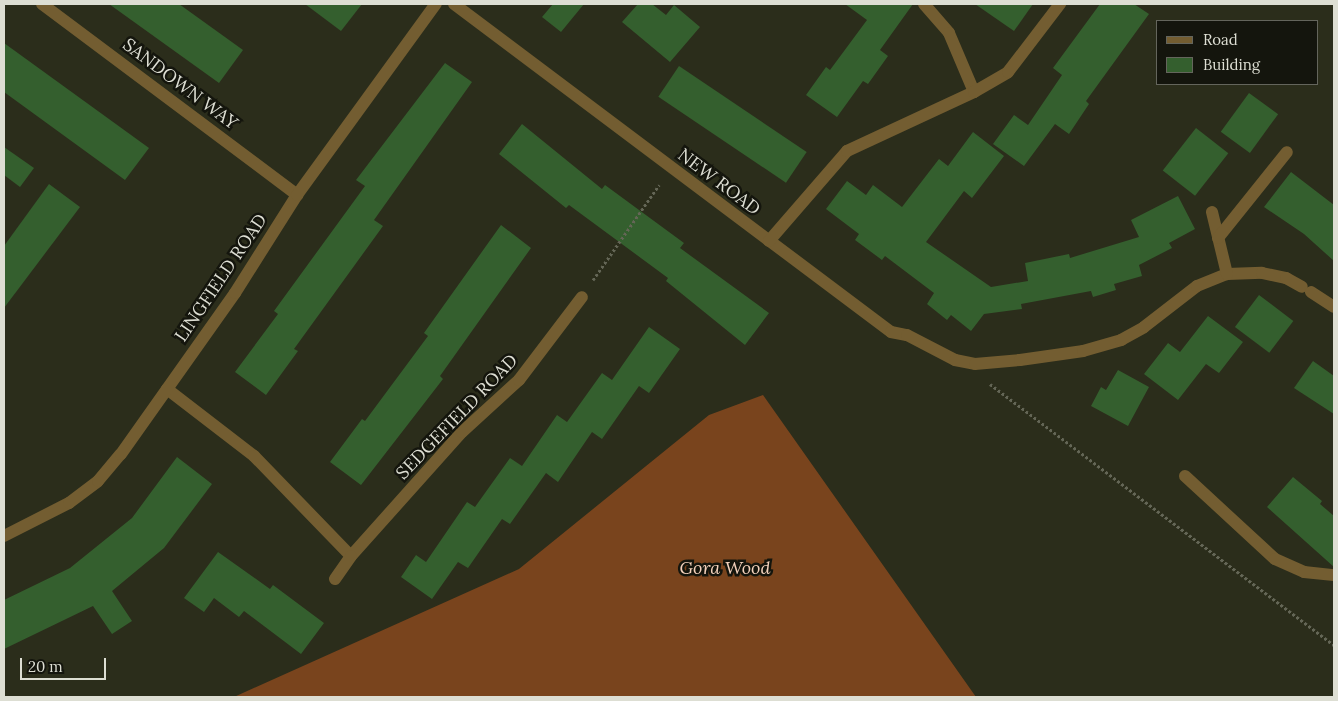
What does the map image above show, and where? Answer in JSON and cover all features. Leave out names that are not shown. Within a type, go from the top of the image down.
[{"type":"street","name":"SANDOWN WAY","points":[[42,4],[297,195]]},
{"type":"street","name":"LINGFIELD ROAD","points":[[4,536],[69,503],[98,480],[235,293],[297,195],[436,4]]},
{"type":"street","name":"NEW ROAD","points":[[454,4],[891,332],[907,335],[955,360],[975,364]]},
{"type":"street","points":[[924,4],[949,33],[974,92]]},
{"type":"street","points":[[769,241],[847,151],[974,92],[1008,72],[1060,4]]},
{"type":"street","points":[[1218,238],[1287,152]]},
{"type":"street","points":[[1212,212],[1226,274]]},
{"type":"street","points":[[975,364],[1083,351],[1121,340],[1144,327],[1197,286],[1226,274],[1262,273],[1286,278],[1334,307]]},
{"type":"street","name":"SEDGEFIELD ROAD","points":[[335,579],[351,556],[462,432],[519,380],[582,297]]},
{"type":"street","points":[[166,389],[254,456],[351,556]]},
{"type":"street","points":[[1185,476],[1275,559],[1304,572],[1334,575]]},
{"type":"path","points":[[582,297],[671,168]]},
{"type":"path","points":[[975,364],[994,390],[1334,645]]},
{"type":"green space","name":"Gora Wood","points":[[763,395],[976,697],[234,697],[519,569],[709,415]]},
{"type":"building","points":[[109,4],[179,4],[243,50],[219,83]]},
{"type":"building","points":[[305,4],[362,4],[341,31]]},
{"type":"building","points":[[553,4],[584,4],[561,32],[542,17]]},
{"type":"building","points":[[638,4],[652,4],[666,15],[674,5],[700,27],[670,62],[622,22]]},
{"type":"building","points":[[845,4],[913,4],[880,50],[888,56],[868,84],[863,81],[837,117],[806,95],[826,67],[830,70],[867,20]]},
{"type":"building","points":[[975,4],[1033,4],[1014,31]]},
{"type":"building","points":[[1100,4],[1134,4],[1149,14],[1086,101],[1089,104],[1069,134],[1055,124],[1024,166],[993,144],[1014,115],[1028,125],[1062,75],[1053,68]]},
{"type":"building","points":[[4,43],[149,148],[125,180],[4,92]]},
{"type":"building","points":[[445,63],[472,82],[374,220],[383,226],[294,349],[298,351],[266,395],[235,372],[278,314],[274,311],[365,186],[356,180]]},
{"type":"building","points":[[679,66],[807,152],[786,183],[658,97]]},
{"type":"building","points":[[1249,93],[1278,114],[1250,153],[1221,132]]},
{"type":"building","points":[[522,124],[602,189],[605,185],[684,243],[680,248],[769,313],[745,345],[666,281],[668,278],[569,205],[566,208],[499,154]]},
{"type":"building","points":[[1196,128],[1228,153],[1195,196],[1163,171]]},
{"type":"building","points":[[973,132],[1004,156],[972,198],[964,191],[926,242],[991,287],[1028,281],[1025,263],[1069,254],[1070,258],[1139,237],[1131,220],[1178,196],[1195,229],[1169,243],[1172,248],[1139,265],[1142,276],[1114,284],[1116,290],[1093,297],[1091,291],[1021,304],[1022,309],[984,314],[971,331],[951,315],[947,320],[927,304],[934,293],[885,256],[882,260],[855,240],[859,234],[826,209],[847,181],[866,195],[873,185],[902,207],[939,159],[948,166]]},
{"type":"building","points":[[4,147],[34,168],[20,187],[4,175]]},
{"type":"building","points":[[1291,172],[1334,205],[1334,261],[1304,234],[1264,207]]},
{"type":"building","points":[[49,184],[80,207],[4,308],[4,246]]},
{"type":"building","points":[[501,225],[531,248],[440,376],[443,379],[361,485],[330,462],[362,419],[365,421],[428,336],[424,333]]},
{"type":"building","points":[[1259,295],[1293,321],[1269,353],[1235,327]]},
{"type":"building","points":[[1208,316],[1243,342],[1219,373],[1206,364],[1178,400],[1144,374],[1168,343],[1180,352]]},
{"type":"building","points":[[649,327],[680,349],[649,393],[639,386],[602,439],[592,432],[558,482],[546,473],[510,524],[502,519],[468,568],[458,562],[432,599],[401,577],[416,555],[426,562],[467,502],[475,507],[510,458],[522,466],[557,415],[567,422],[602,373],[612,380]]},
{"type":"building","points":[[1313,361],[1334,376],[1334,414],[1294,388]]},
{"type":"building","points":[[1118,370],[1149,387],[1128,426],[1091,406],[1101,387],[1106,390]]},
{"type":"building","points":[[177,457],[212,484],[164,548],[112,591],[132,621],[112,634],[93,606],[4,649],[4,600],[70,568],[132,518]]},
{"type":"building","points":[[1293,477],[1322,501],[1320,504],[1334,516],[1334,567],[1267,507]]},
{"type":"building","points":[[218,552],[270,589],[273,585],[324,623],[301,654],[244,611],[239,617],[214,598],[204,612],[184,598]]}]
